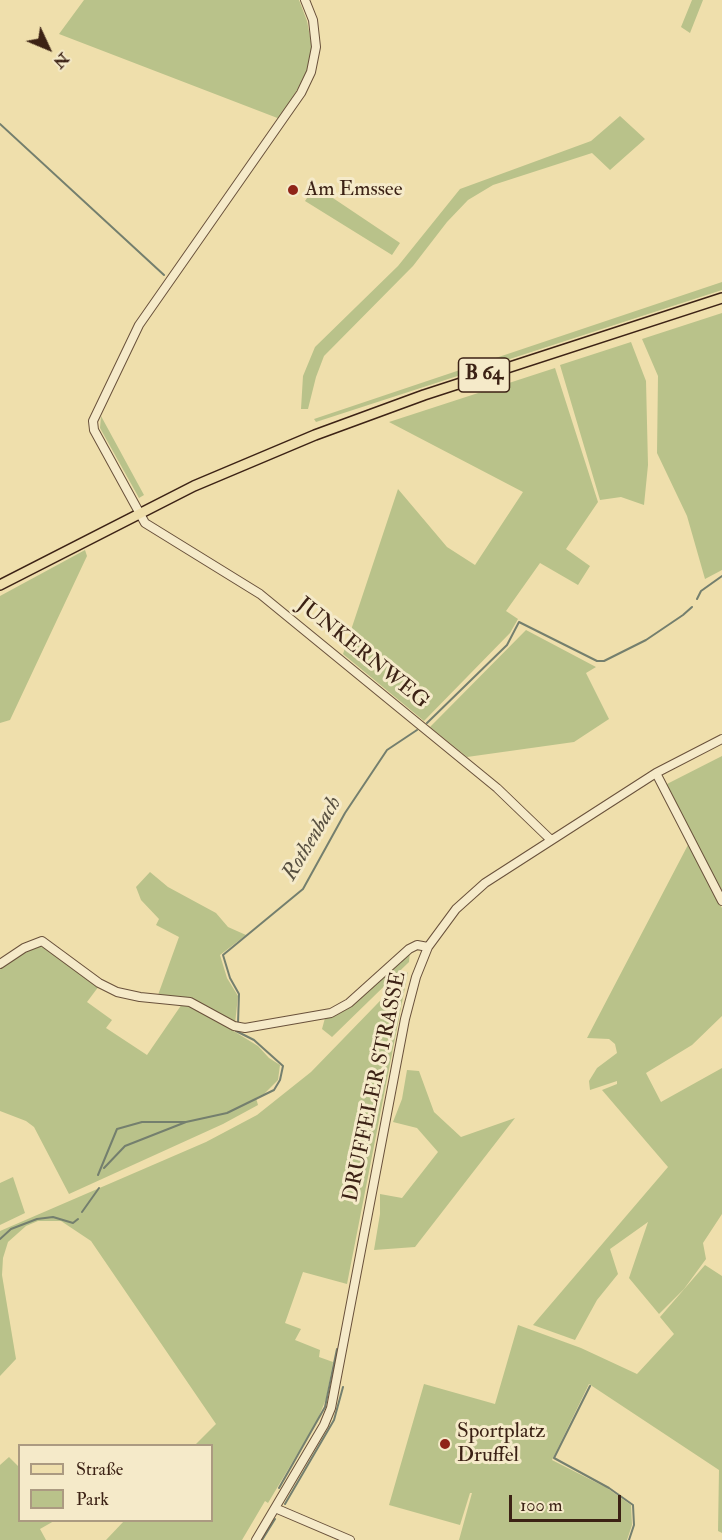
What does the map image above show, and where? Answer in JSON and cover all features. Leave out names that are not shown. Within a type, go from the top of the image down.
[{"type":"main road","name":"B 64","points":[[0,585],[140,513],[248,462],[351,421],[722,298]]},
{"type":"street","points":[[140,513],[94,430],[93,421],[139,325],[301,93],[312,72],[316,47],[313,20],[305,0]]},
{"type":"street","name":"JUNKERNWEG","points":[[140,513],[145,523],[159,534],[260,594],[497,788],[550,839]]},
{"type":"street","name":"DRUFFELER STRASSE","points":[[256,1540],[324,1425],[331,1408],[405,1019],[416,976],[428,947],[444,922],[468,897],[550,839],[656,773],[722,739]]},
{"type":"street","points":[[656,773],[722,902]]},
{"type":"street","points":[[0,964],[24,948],[42,942],[99,983],[117,992],[140,997],[190,1002],[234,1026],[245,1028],[331,1013],[349,1003],[410,948],[417,945],[428,947]]},
{"type":"street","points":[[275,1508],[350,1540]]},
{"type":"green space","points":[[84,0],[299,0],[307,21],[312,47],[308,71],[280,119],[59,34]]},
{"type":"green space","points":[[692,0],[703,0],[690,33],[681,27]]},
{"type":"green space","points":[[620,116],[645,139],[610,170],[592,153],[493,185],[468,200],[447,222],[413,266],[324,356],[308,409],[301,409],[303,376],[315,347],[398,266],[460,189],[591,141]]},
{"type":"green space","points":[[315,186],[400,243],[392,255],[305,201]]},
{"type":"green space","points":[[722,282],[722,290],[316,422],[314,419]]},
{"type":"green space","points":[[722,313],[722,570],[705,579],[687,516],[657,453],[658,376],[642,339]]},
{"type":"green space","points":[[631,342],[646,381],[648,465],[644,505],[621,497],[600,500],[560,365]]},
{"type":"green space","points":[[555,368],[598,502],[566,549],[590,566],[578,585],[540,563],[506,611],[518,619],[510,633],[424,721],[343,654],[398,489],[447,547],[475,565],[523,492],[389,422]]},
{"type":"green space","points":[[101,416],[144,495],[139,498],[100,428]]},
{"type":"green space","points":[[85,550],[87,556],[10,720],[0,723],[0,596]]},
{"type":"green space","points":[[526,630],[596,667],[586,673],[609,719],[574,742],[467,757],[430,727]]},
{"type":"green space","points":[[722,756],[722,896],[665,785]]},
{"type":"green space","points":[[689,843],[722,908],[722,1016],[692,1045],[646,1073],[661,1102],[722,1068],[722,1214],[703,1243],[706,1259],[684,1289],[659,1314],[629,1278],[648,1222],[610,1249],[618,1274],[597,1300],[575,1340],[533,1325],[668,1167],[602,1090],[617,1084],[617,1081],[590,1090],[589,1081],[597,1068],[617,1053],[615,1044],[609,1039],[587,1038]]},
{"type":"green space","points":[[150,872],[168,887],[216,913],[228,927],[246,935],[220,955],[227,978],[238,996],[235,1024],[205,1006],[158,995],[179,937],[156,925],[159,919],[141,900],[136,887]]},
{"type":"green space","points":[[41,946],[99,986],[87,1002],[112,1020],[106,1028],[147,1055],[182,1004],[191,1005],[258,1046],[269,1058],[280,1065],[278,1080],[264,1094],[256,1098],[258,1105],[223,1124],[69,1194],[34,1127],[26,1121],[0,1111],[0,968],[25,951]]},
{"type":"green space","points":[[410,951],[409,962],[332,1037],[322,1029],[325,1018]]},
{"type":"green space","points":[[408,972],[347,1284],[303,1272],[285,1323],[301,1329],[295,1340],[320,1350],[319,1357],[333,1362],[326,1399],[317,1421],[268,1503],[265,1501],[242,1540],[106,1540],[123,1522],[213,1522],[213,1444],[196,1444],[216,1424],[91,1241],[61,1221],[38,1221],[26,1226],[8,1242],[3,1258],[2,1275],[16,1359],[0,1376],[0,1231],[206,1142],[257,1115],[311,1072]]},
{"type":"green space","points":[[407,1070],[419,1071],[434,1112],[461,1137],[515,1118],[415,1247],[374,1250],[380,1214],[380,1194],[402,1198],[438,1152],[417,1128],[393,1122],[402,1099]]},
{"type":"green space","points":[[13,1177],[25,1213],[0,1225],[0,1183]]},
{"type":"green space","points":[[705,1265],[722,1276],[722,1533],[718,1531],[719,1470],[589,1384],[552,1460],[607,1488],[631,1505],[632,1525],[627,1540],[459,1540],[472,1493],[470,1493],[460,1525],[389,1505],[424,1384],[495,1404],[518,1325],[581,1348],[637,1374],[674,1334],[660,1317]]},
{"type":"green space","points":[[9,1457],[18,1466],[18,1522],[52,1522],[40,1529],[46,1540],[0,1540],[0,1465]]},
{"type":"waterway","points":[[0,124],[164,275]]},
{"type":"waterway","name":"Rothenbach","points":[[697,599],[701,591],[722,576]]},
{"type":"waterway","name":"Rothenbach","points":[[427,723],[507,645],[519,622],[597,661],[604,661],[646,640],[692,607]]},
{"type":"waterway","name":"Rothenbach","points":[[238,1023],[239,994],[230,978],[223,955],[303,889],[345,813],[387,750],[417,730]]},
{"type":"waterway","name":"Rothenbach","points":[[98,1175],[117,1129],[142,1122],[186,1122],[227,1113],[274,1090],[280,1080],[283,1066],[254,1040],[236,1031]]},
{"type":"waterway","name":"Rothenbach","points":[[104,1168],[125,1146],[186,1122]]},
{"type":"waterway","name":"Rothenbach","points":[[82,1212],[99,1188]]},
{"type":"waterway","name":"Rothenbach","points":[[0,1239],[11,1229],[37,1219],[53,1217],[73,1223],[78,1219]]},
{"type":"waterway","points":[[279,1488],[325,1407],[337,1349]]},
{"type":"waterway","points":[[590,1386],[554,1458],[609,1488],[633,1505],[634,1525],[629,1540]]},
{"type":"waterway","points":[[285,1504],[334,1420],[343,1387]]},
{"type":"waterway","points":[[262,1540],[275,1519]]},
{"type":"place","name":"Am Emssee","points":[[293,190]]},
{"type":"place","name":"Sportplatz Druffel","points":[[445,1444]]}]
